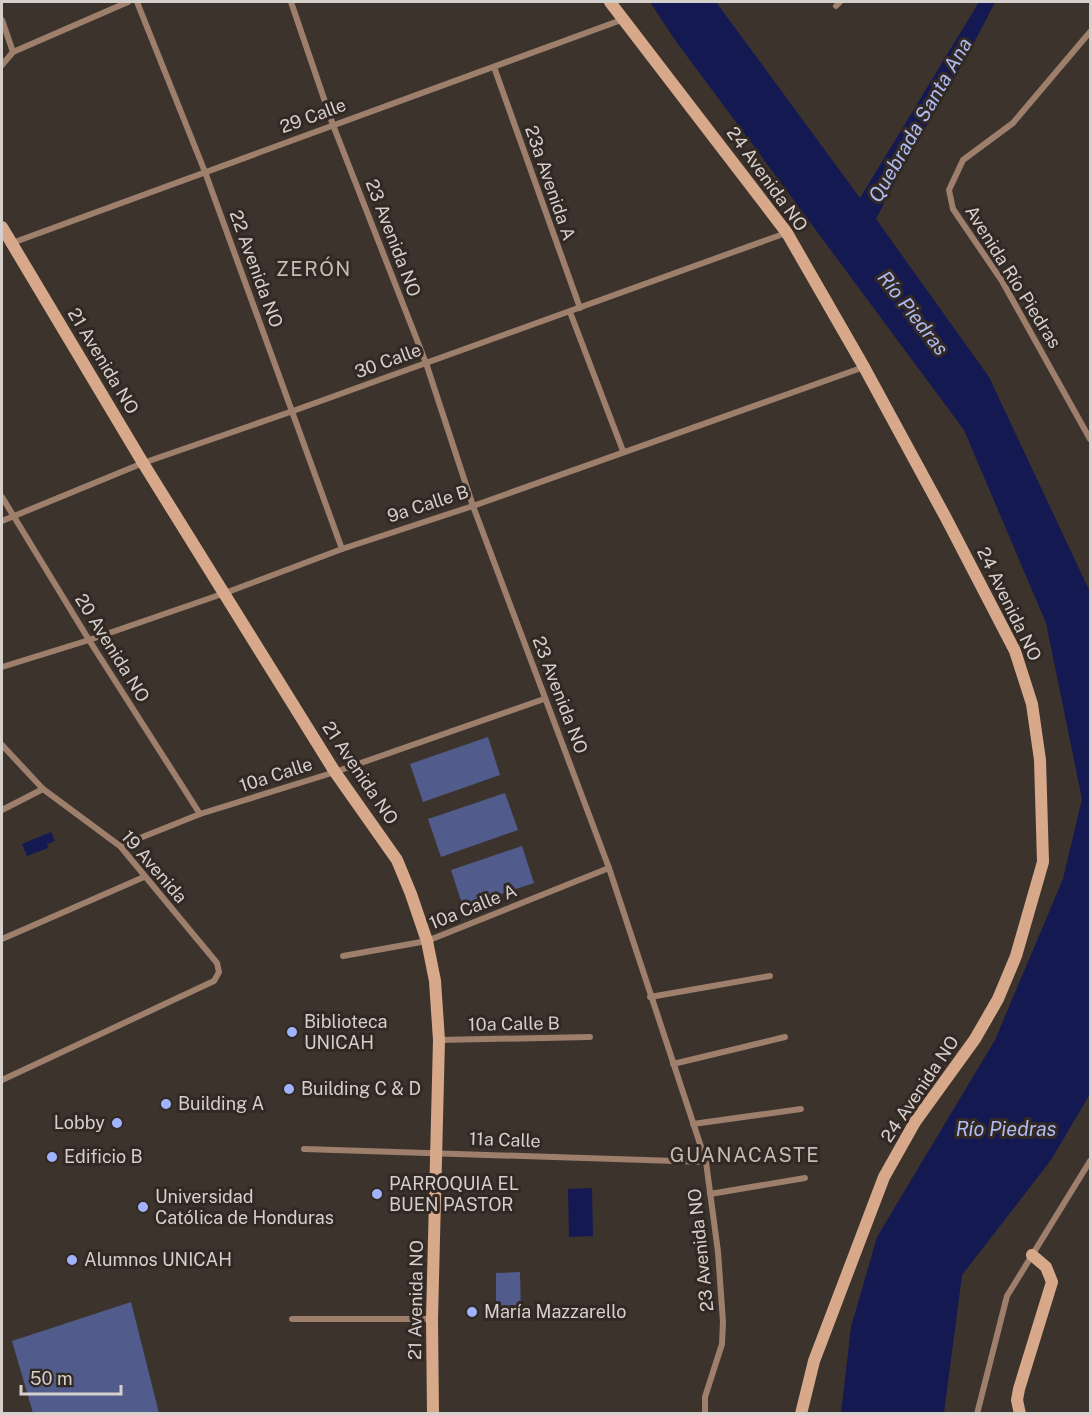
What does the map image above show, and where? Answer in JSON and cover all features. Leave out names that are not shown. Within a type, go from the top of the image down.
[{"type":"street","points":[[2,65],[13,52],[128,2]]},
{"type":"street","name":"22 Avenida NO","points":[[136,2],[205,172],[342,549]]},
{"type":"street","name":"23 Avenida NO","points":[[291,2],[333,124],[426,363],[473,506],[609,868],[705,1162],[718,1252],[723,1322],[719,1354],[705,1397],[705,1413]]},
{"type":"street","name":"24 Avenida NO","points":[[610,2],[787,233],[864,367],[1015,651],[1032,704],[1040,760],[1043,862],[1021,939],[998,999],[975,1039],[915,1122],[885,1177],[813,1361],[801,1413]]},
{"type":"street","name":"29 Calle","points":[[12,243],[625,19]]},
{"type":"street","points":[[2,20],[13,52]]},
{"type":"street","name":"Avenida Río Piedras","points":[[1090,32],[1012,123],[963,160],[949,190],[953,209],[1002,281],[1090,439]]},
{"type":"street","name":"23a Avenida A","points":[[494,67],[580,308]]},
{"type":"street","name":"21 Avenida NO","points":[[2,227],[143,463],[335,772],[397,860],[427,941],[435,981],[439,1040],[438,1153],[432,1319],[434,1413]]},
{"type":"street","name":"30 Calle","points":[[2,520],[143,463],[787,233]]},
{"type":"street","points":[[570,312],[623,451]]},
{"type":"street","name":"9a Calle B","points":[[2,667],[225,593],[342,549],[473,506],[864,367]]},
{"type":"street","name":"20 Avenida NO","points":[[2,498],[88,640],[200,814]]},
{"type":"street","name":"10a Calle","points":[[120,846],[200,814],[335,772],[544,699]]},
{"type":"street","name":"19 Avenida","points":[[2,744],[43,789],[120,846],[217,963],[219,972],[214,981],[2,1080]]},
{"type":"street","points":[[2,810],[43,789]]},
{"type":"street","name":"10a Calle A","points":[[343,956],[427,941],[609,868]]},
{"type":"street","points":[[2,939],[144,877]]},
{"type":"street","points":[[650,997],[770,976]]},
{"type":"street","name":"10a Calle B","points":[[439,1040],[590,1037]]},
{"type":"street","points":[[673,1064],[785,1037]]},
{"type":"street","points":[[693,1124],[801,1109]]},
{"type":"street","name":"11a Calle","points":[[304,1149],[705,1162]]},
{"type":"street","points":[[977,1413],[1007,1296],[1090,1161]]},
{"type":"street","points":[[710,1194],[805,1178]]},
{"type":"street","points":[[1020,1413],[1017,1400],[1019,1389],[1052,1282],[1046,1267],[1032,1255]]},
{"type":"street","points":[[292,1319],[432,1319]]},
{"type":"shaded area","points":[[488,737],[500,775],[423,802],[410,764]]},
{"type":"shaded area","points":[[505,793],[518,830],[441,857],[428,819]]},
{"type":"shaded area","points":[[522,846],[534,883],[463,907],[451,870]]},
{"type":"shaded area","points":[[520,1272],[521,1317],[496,1317],[496,1273]]},
{"type":"shaded area","points":[[131,1302],[159,1413],[33,1413],[12,1341]]},
{"type":"water","name":"Río Piedras","points":[[650,2],[716,2],[860,198],[979,2],[995,2],[876,219],[989,377],[1090,592],[1090,1094],[1051,1160],[962,1275],[944,1413],[841,1413],[851,1327],[877,1237],[995,1040],[1063,879],[1082,799],[1046,623],[964,430],[675,40]]},
{"type":"water","points":[[51,832],[55,841],[47,844],[48,848],[27,856],[22,844]]},
{"type":"water","points":[[592,1188],[593,1236],[569,1237],[568,1189]]},
{"type":"place","name":"Biblioteca UNICAH","points":[[292,1032]]},
{"type":"place","name":"Building C & D","points":[[289,1089]]},
{"type":"place","name":"Building A","points":[[166,1104]]},
{"type":"place","name":"Lobby","points":[[117,1123]]},
{"type":"place","name":"Edificio B","points":[[52,1157]]},
{"type":"place","name":"PARROQUIA EL BUEN PASTOR","points":[[377,1194]]},
{"type":"place","name":"Universidad Católica de Honduras","points":[[143,1207]]},
{"type":"place","name":"Alumnos UNICAH","points":[[72,1260]]},
{"type":"place","name":"María Mazzarello","points":[[472,1312]]},
{"type":"district","name":"ZERÓN","points":[[314,269]]},
{"type":"district","name":"GUANACASTE","points":[[745,1155]]},
{"type":"water label","name":"Quebrada Santa Ana","points":[[920,120]]}]
